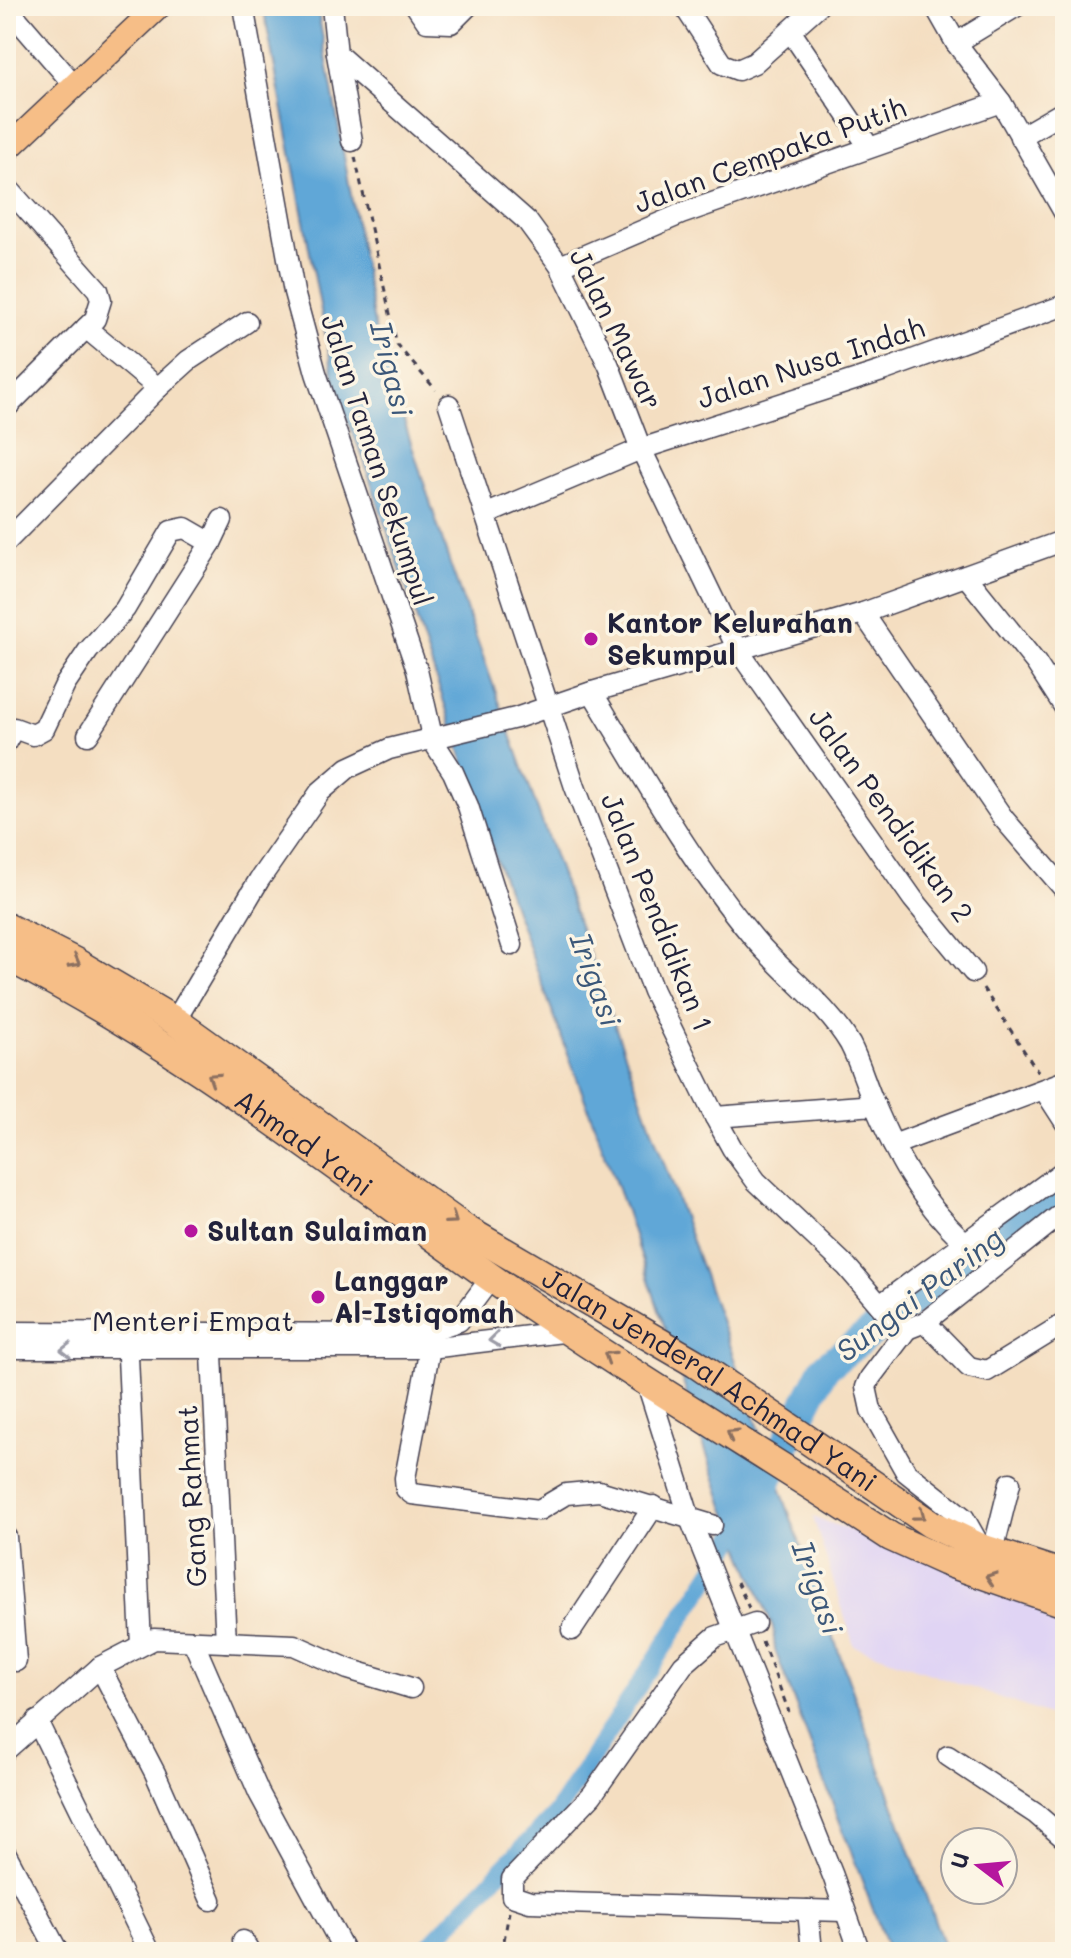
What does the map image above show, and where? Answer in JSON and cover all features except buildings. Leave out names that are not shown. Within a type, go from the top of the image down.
[{"type":"highway","points":[[6,927],[75,962],[175,1021],[315,1136]]},
{"type":"highway","name":"Ahmad Yani","points":[[6,956],[91,1000],[315,1136],[354,1164],[491,1278],[674,1398]]},
{"type":"highway","name":"Jalan Jenderal Achmad Yani","points":[[354,1164],[695,1363],[931,1524],[987,1550],[1065,1575]]},
{"type":"highway","name":"Jalan Jenderal Achmad Yani","points":[[674,1398],[914,1549],[1065,1603]]},
{"type":"main road","points":[[6,150],[159,6]]},
{"type":"street","points":[[6,6],[75,86]]},
{"type":"street","name":"Jalan Taman Sekumpul","points":[[243,6],[294,292],[316,373],[440,739],[468,806],[512,945]]},
{"type":"street","points":[[332,6],[352,141]]},
{"type":"street","points":[[416,6],[427,22],[451,23],[468,6]]},
{"type":"street","points":[[684,6],[722,64],[738,70],[754,63],[818,6]]},
{"type":"street","points":[[935,6],[956,43],[1001,102],[1065,214]]},
{"type":"street","points":[[956,43],[1017,6]]},
{"type":"street","points":[[791,32],[869,147]]},
{"type":"street","name":"Jalan Mawar","points":[[337,54],[527,221],[560,266],[609,366],[641,449],[738,650]]},
{"type":"street","name":"Jalan Cempaka Putih","points":[[560,266],[681,214],[1001,102]]},
{"type":"street","points":[[1020,137],[1065,111]]},
{"type":"street","points":[[6,186],[98,290],[100,311],[6,408]]},
{"type":"street","name":"Jalan Nusa Indah","points":[[487,514],[641,449],[885,370],[1065,305]]},
{"type":"street","points":[[6,542],[158,388],[189,360],[247,322]]},
{"type":"street","points":[[86,328],[158,388]]},
{"type":"street","name":"Jalan Pendidikan 1","points":[[449,405],[547,705],[653,991],[732,1148],[756,1181],[899,1318],[969,1367],[987,1371],[1065,1323]]},
{"type":"street","points":[[88,735],[211,543],[222,520]]},
{"type":"street","points":[[6,742],[14,728],[19,727],[33,735],[44,729],[65,685],[88,651],[125,609],[171,531],[185,528],[211,543]]},
{"type":"street","points":[[175,1021],[259,880],[320,792],[348,768],[389,749],[516,718],[547,705],[863,613],[1065,540]]},
{"type":"street","points":[[966,576],[1036,663],[1065,708]]},
{"type":"street","points":[[863,613],[1003,818],[1065,890]]},
{"type":"street","name":"Jalan Pendidikan 2","points":[[738,650],[913,899],[973,972]]},
{"type":"street","points":[[592,692],[659,804],[716,889],[754,939],[794,978],[849,1044],[909,1179],[933,1213],[964,1242]]},
{"type":"street","points":[[893,1145],[1053,1087],[1065,1122]]},
{"type":"street","points":[[715,1117],[875,1105]]},
{"type":"street","points":[[987,1550],[964,1518],[906,1472],[871,1410],[866,1387],[899,1318],[964,1242],[1065,1170]]},
{"type":"street","points":[[899,1318],[1065,1211]]},
{"type":"street","name":"Menteri Empat","points":[[6,1348],[127,1340],[352,1340],[419,1334],[444,1329],[467,1313],[491,1278]]},
{"type":"street","name":"Menteri Empat","points":[[352,1340],[430,1348],[571,1331]]},
{"type":"street","name":"Menteri Empat","points":[[6,1332],[102,1342]]},
{"type":"street","points":[[127,1340],[141,1645]]},
{"type":"street","name":"Gang Rahmat","points":[[211,1340],[226,1642]]},
{"type":"street","points":[[430,1348],[405,1478],[406,1489],[412,1494],[539,1510],[566,1494],[599,1491],[712,1525]]},
{"type":"street","points":[[646,1380],[689,1516],[860,1952]]},
{"type":"street","points":[[987,1550],[1010,1483]]},
{"type":"street","points":[[572,1630],[654,1506]]},
{"type":"street","points":[[6,1537],[16,1661]]},
{"type":"street","points":[[755,1623],[715,1637],[683,1665],[592,1795],[512,1879],[512,1896],[530,1902],[844,1911]]},
{"type":"street","points":[[6,1750],[100,1667],[154,1639],[294,1645],[348,1669],[411,1688]]},
{"type":"street","points":[[193,1641],[259,1793],[345,1952]]},
{"type":"street","points":[[100,1667],[155,1773],[211,1900]]},
{"type":"street","points":[[37,1721],[150,1952]]},
{"type":"street","points":[[948,1756],[1036,1814],[1065,1839]]},
{"type":"street","points":[[6,1854],[58,1952]]},
{"type":"street","points":[[808,1910],[812,1952]]},
{"type":"path","points":[[352,141],[397,345],[449,405]]},
{"type":"path","points":[[973,972],[1053,1087]]},
{"type":"path","points":[[502,1952],[512,1896]]},
{"type":"shaded area","points":[[813,1517],[1065,1607],[1065,1721],[854,1646]]},
{"type":"water","name":"Irigasi","points":[[263,6],[317,6],[376,334],[451,567],[946,1952],[889,1952],[775,1650],[773,1628],[724,1506],[626,1211],[496,859],[363,458],[337,395]]},
{"type":"waterway","name":"Sungai Paring","points":[[765,1485],[824,1368],[1065,1185]]},
{"type":"waterway","points":[[423,1952],[556,1813],[748,1517]]},
{"type":"place","name":"Kantor Kelurahan Sekumpul","points":[[591,639]]},
{"type":"place","name":"Sultan Sulaiman","points":[[191,1231]]},
{"type":"place","name":"Langgar Al-Istiqomah","points":[[318,1297]]}]
